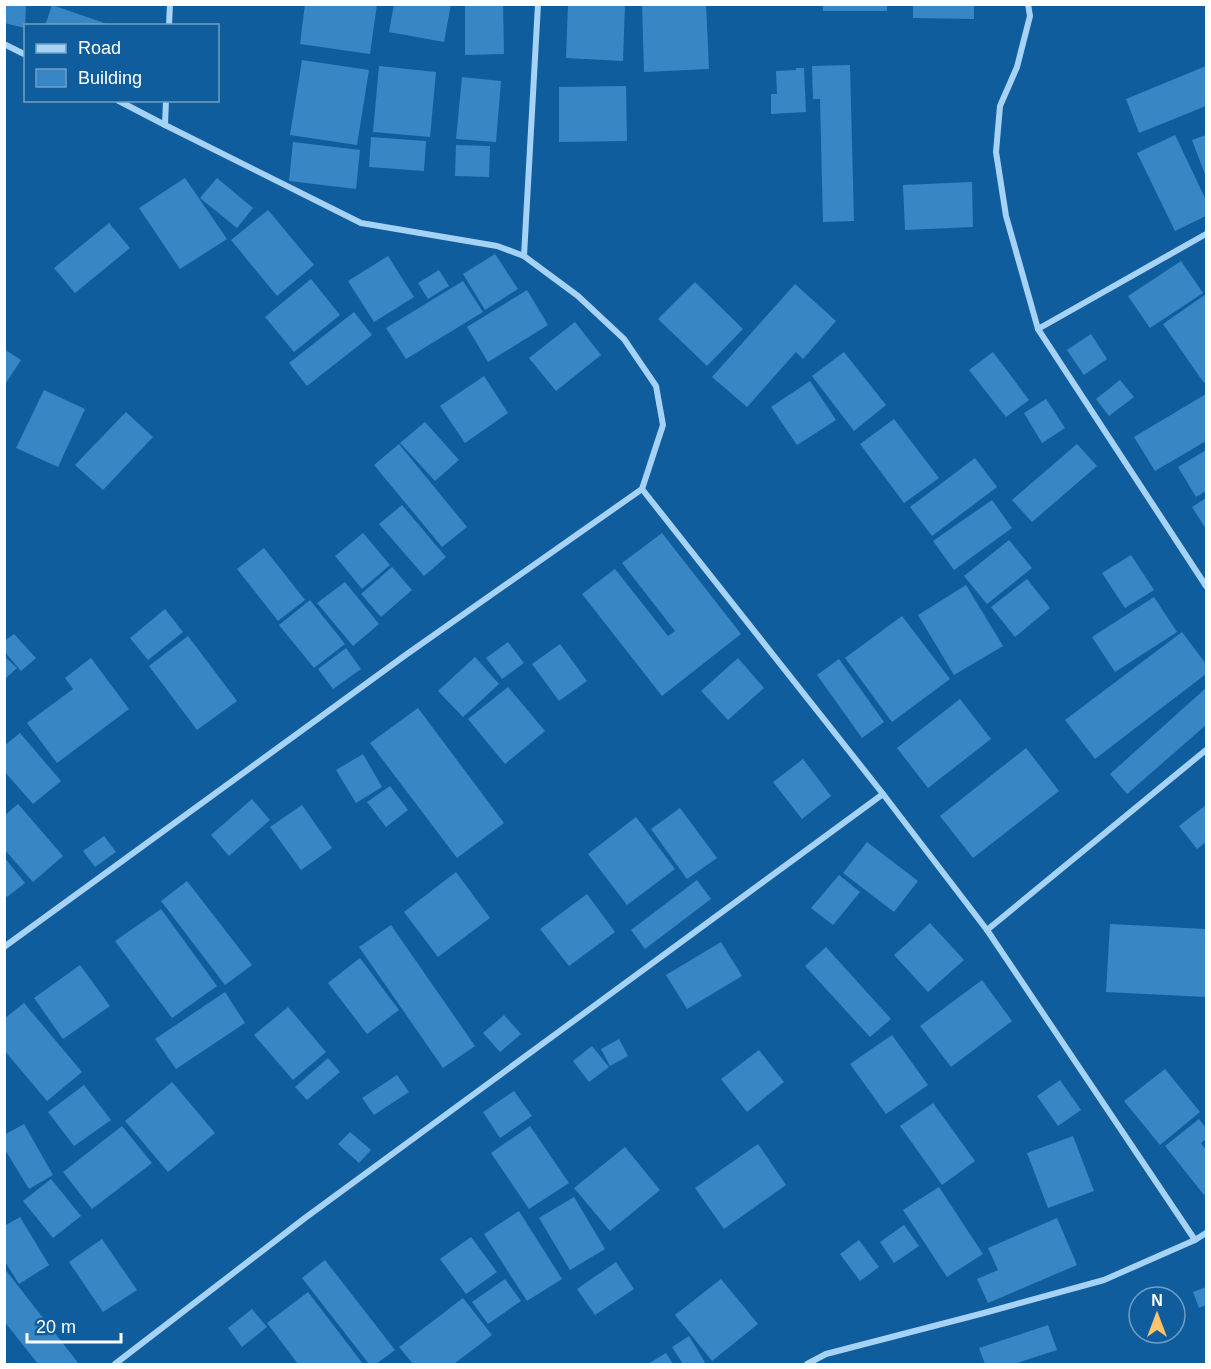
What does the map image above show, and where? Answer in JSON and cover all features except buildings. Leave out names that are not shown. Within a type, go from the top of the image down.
[{"type":"street","points":[[169,24],[170,4]]},
{"type":"street","points":[[524,256],[538,4]]},
{"type":"street","points":[[1028,4],[1030,16],[1017,67],[1000,106],[996,152],[1006,216],[1038,329],[1206,586]]},
{"type":"street","points":[[4,44],[24,54]]},
{"type":"street","points":[[4,947],[406,654],[642,489],[663,425],[656,386],[624,339],[578,296],[524,256],[497,246],[361,223],[121,102]]},
{"type":"street","points":[[165,125],[166,102]]},
{"type":"street","points":[[1038,329],[1206,234]]},
{"type":"street","points":[[642,489],[883,794],[987,930],[1195,1240]]},
{"type":"street","points":[[987,930],[1206,750]]},
{"type":"street","points":[[115,1365],[305,1218],[883,794]]},
{"type":"street","points":[[807,1365],[826,1354],[1104,1280],[1206,1233]]}]
